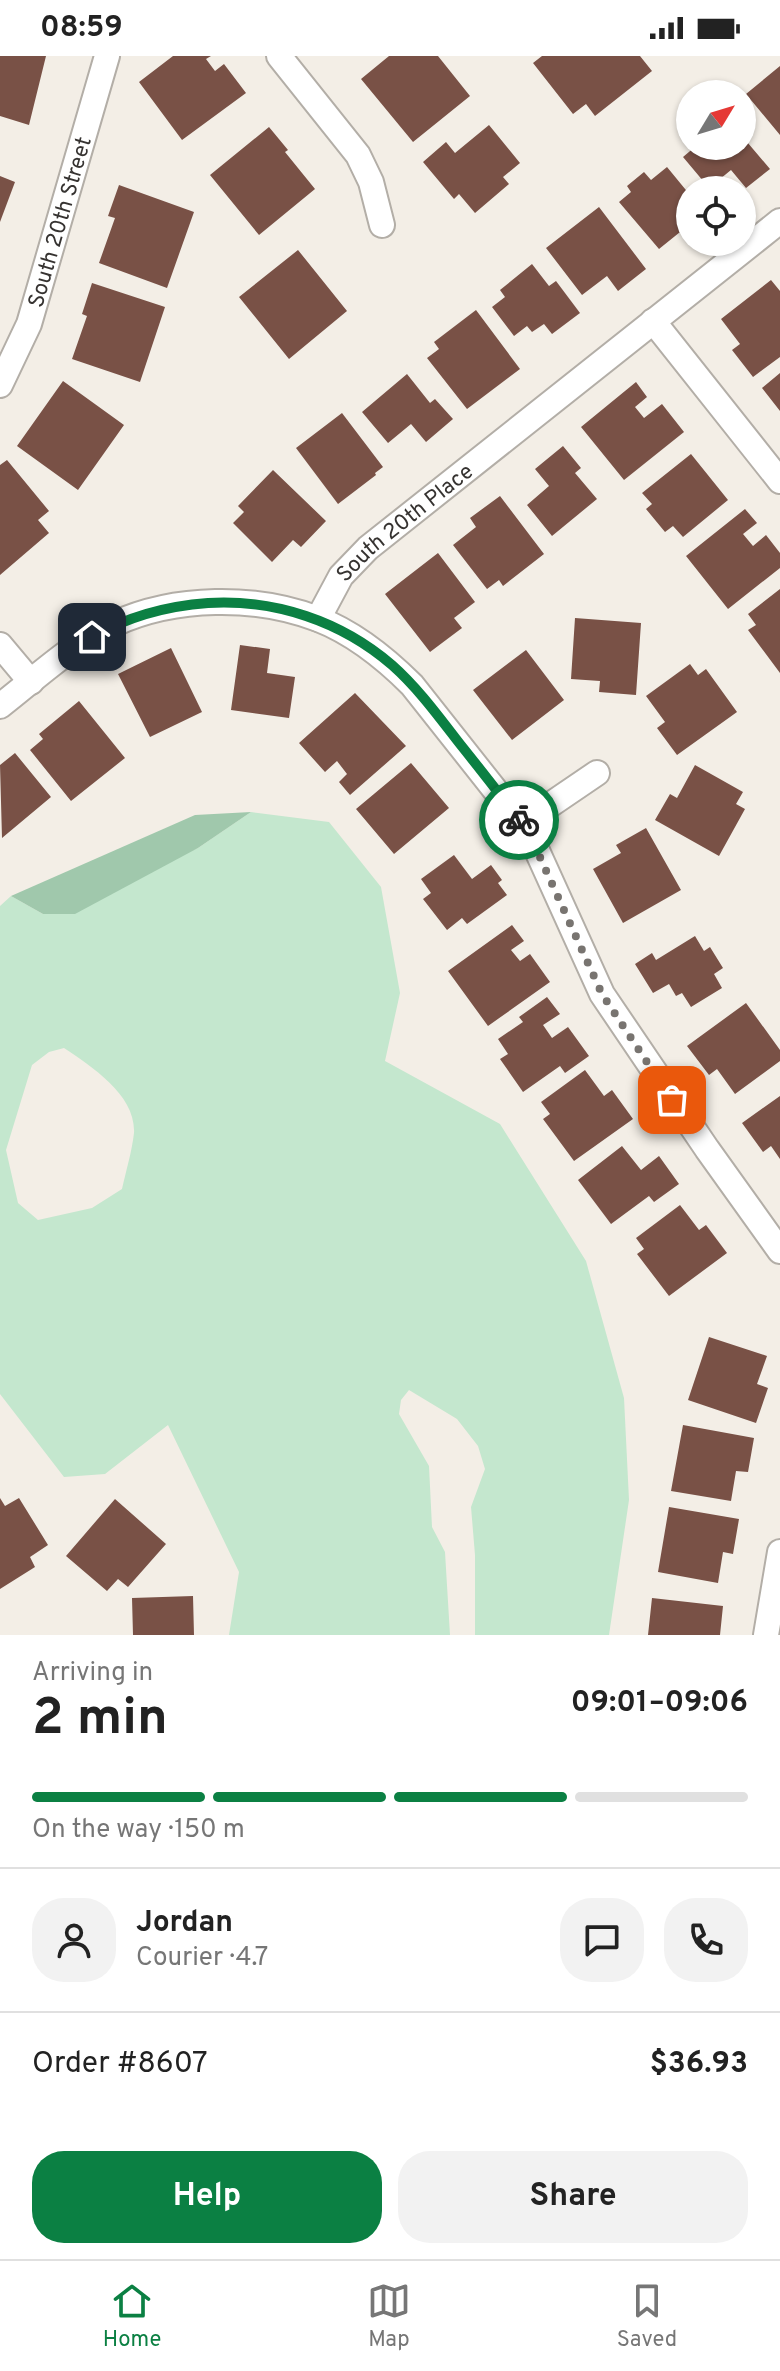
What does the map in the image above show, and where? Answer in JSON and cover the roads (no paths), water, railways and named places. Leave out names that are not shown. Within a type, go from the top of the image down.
[{"type":"street","name":"South 20th Street","points":[[0,385],[29,324],[49,263],[107,56]]},
{"type":"street","points":[[279,56],[358,155],[371,182],[382,225]]},
{"type":"street","name":"South 20th Place","points":[[318,619],[341,576],[368,548],[780,221]]},
{"type":"street","points":[[653,321],[780,481]]},
{"type":"street","points":[[0,706],[72,650],[114,624],[166,608],[223,602],[285,609],[318,619],[365,645],[393,666],[438,716],[522,824],[602,994],[780,1251]]},
{"type":"street","points":[[0,645],[31,682]]},
{"type":"street","points":[[522,824],[597,773]]},
{"type":"street","points":[[766,1635],[780,1552]]}]
